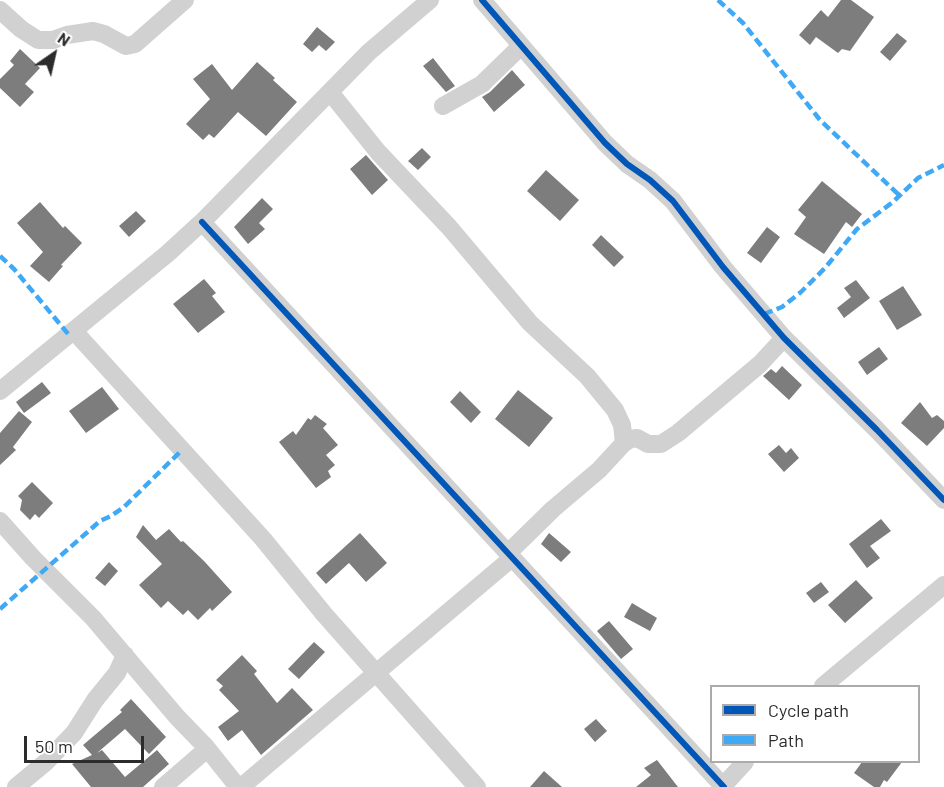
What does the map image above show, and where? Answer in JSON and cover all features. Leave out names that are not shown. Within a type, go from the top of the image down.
[{"type":"street","points":[[0,10],[21,29],[38,40],[53,40],[93,30],[126,46],[135,44],[185,0]]},
{"type":"street","points":[[0,391],[137,280],[202,222],[369,52],[430,0]]},
{"type":"street","points":[[482,0],[605,143],[673,201],[723,267],[784,338],[878,430],[944,500]]},
{"type":"street","points":[[443,106],[482,84],[521,46]]},
{"type":"street","points":[[330,92],[378,152],[449,227],[530,323],[587,376],[615,410],[622,425],[624,444]]},
{"type":"street","points":[[202,222],[723,787],[744,763]]},
{"type":"street","points":[[74,331],[263,539],[375,673],[477,787]]},
{"type":"street","points":[[0,521],[93,618],[240,787],[510,555],[553,509],[599,470],[624,444],[637,438],[648,444],[661,444],[678,433],[760,364],[784,338]]},
{"type":"street","points":[[825,685],[944,585]]},
{"type":"street","points":[[16,787],[46,762],[74,733],[95,700],[117,673],[125,655]]},
{"type":"street","points":[[163,787],[207,749]]},
{"type":"building","points":[[841,0],[851,0],[874,17],[850,51],[842,49],[838,53],[816,37],[810,45],[799,35],[821,10],[828,17]]},
{"type":"building","points":[[317,27],[335,42],[326,51],[319,45],[312,52],[303,44]]},
{"type":"building","points":[[897,33],[907,41],[890,61],[880,52]]},
{"type":"building","points":[[20,49],[40,68],[25,84],[34,92],[20,107],[0,88],[0,79],[14,65],[10,61]]},
{"type":"building","points":[[433,58],[455,86],[446,92],[423,66]]},
{"type":"building","points":[[257,62],[297,102],[266,136],[238,112],[214,138],[209,134],[203,140],[186,124],[210,99],[193,79],[212,64],[232,90]]},
{"type":"building","points":[[512,70],[525,85],[494,112],[482,97]]},
{"type":"building","points":[[422,148],[431,157],[418,170],[408,161]]},
{"type":"building","points":[[366,155],[388,180],[372,195],[350,169]]},
{"type":"building","points":[[546,170],[579,200],[560,221],[527,191]]},
{"type":"building","points":[[822,181],[862,214],[852,227],[846,222],[824,254],[794,234],[806,217],[798,210]]},
{"type":"building","points":[[262,198],[273,209],[259,223],[265,229],[248,244],[234,227]]},
{"type":"building","points":[[40,202],[63,228],[65,226],[82,243],[61,265],[63,266],[49,282],[30,266],[43,252],[17,223]]},
{"type":"building","points":[[136,211],[146,221],[129,237],[119,226]]},
{"type":"building","points":[[767,227],[780,237],[761,263],[747,253]]},
{"type":"building","points":[[601,235],[624,257],[614,267],[592,245]]},
{"type":"building","points":[[204,279],[216,293],[212,296],[225,312],[198,333],[173,304]]},
{"type":"building","points":[[856,280],[870,298],[844,318],[837,308],[851,297],[844,288]]},
{"type":"building","points":[[903,286],[922,315],[897,330],[879,301]]},
{"type":"building","points":[[879,347],[888,359],[867,375],[858,362]]},
{"type":"building","points":[[782,366],[802,385],[789,400],[763,376],[771,369],[776,373]]},
{"type":"building","points":[[42,382],[51,393],[24,413],[16,402]]},
{"type":"building","points":[[102,387],[119,409],[86,433],[69,411]]},
{"type":"building","points":[[518,390],[553,418],[529,447],[495,419]]},
{"type":"building","points":[[460,391],[481,412],[471,423],[450,402]]},
{"type":"building","points":[[920,402],[932,418],[937,415],[944,421],[944,428],[927,446],[901,423]]},
{"type":"building","points":[[19,411],[32,422],[13,447],[16,450],[0,465],[0,433]]},
{"type":"building","points":[[315,415],[327,424],[323,428],[338,445],[326,455],[335,465],[328,471],[331,477],[316,488],[279,442],[293,431],[296,435],[308,418],[311,420]]},
{"type":"building","points":[[779,445],[786,453],[791,448],[799,458],[784,472],[768,454]]},
{"type":"building","points":[[32,482],[53,503],[39,518],[35,514],[30,520],[20,510],[22,500],[18,496]]},
{"type":"building","points":[[881,519],[891,531],[870,546],[880,558],[867,568],[849,544]]},
{"type":"building","points":[[143,525],[156,540],[169,529],[204,561],[232,592],[212,611],[210,608],[198,620],[188,610],[183,615],[168,601],[161,608],[139,585],[162,564],[136,537]]},
{"type":"building","points":[[360,533],[387,563],[366,582],[349,563],[326,584],[316,573]]},
{"type":"building","points":[[549,533],[571,552],[561,562],[541,544]]},
{"type":"building","points":[[109,562],[118,571],[105,586],[95,578]]},
{"type":"building","points":[[856,580],[873,598],[845,623],[828,605]]},
{"type":"building","points":[[821,582],[829,592],[814,603],[806,593]]},
{"type":"building","points":[[632,603],[657,618],[650,631],[624,617]]},
{"type":"building","points":[[609,621],[633,649],[621,659],[597,631]]},
{"type":"building","points":[[314,642],[325,652],[299,679],[288,669]]},
{"type":"building","points":[[242,655],[257,671],[254,674],[277,703],[292,688],[313,710],[261,755],[242,730],[228,741],[218,727],[239,711],[219,690],[223,686],[216,680]]},
{"type":"building","points":[[131,699],[166,737],[149,754],[125,729],[97,753],[102,750],[125,777],[157,750],[169,764],[143,787],[91,787],[72,764],[92,755],[83,745],[122,712],[120,710]]},
{"type":"building","points":[[596,719],[607,731],[595,742],[584,729]]},
{"type":"building","points":[[657,760],[678,787],[636,787],[651,775],[644,768]]},
{"type":"building","points":[[861,763],[901,763],[887,782],[884,780],[880,787],[874,787],[854,773]]},
{"type":"building","points":[[544,771],[562,787],[530,787]]},
{"type":"marked path","points":[[718,0],[743,23],[820,120],[900,196]]},
{"type":"marked path","points":[[764,314],[782,307],[801,292],[825,268],[857,229],[893,202],[918,178],[944,165]]},
{"type":"marked path","points":[[0,256],[14,269],[69,335]]},
{"type":"marked path","points":[[0,609],[100,521],[124,507],[182,450]]},
{"type":"cycle path","points":[[482,0],[605,143],[673,201],[723,267],[784,338],[944,500]]},
{"type":"cycle path","points":[[202,222],[724,787]]}]
